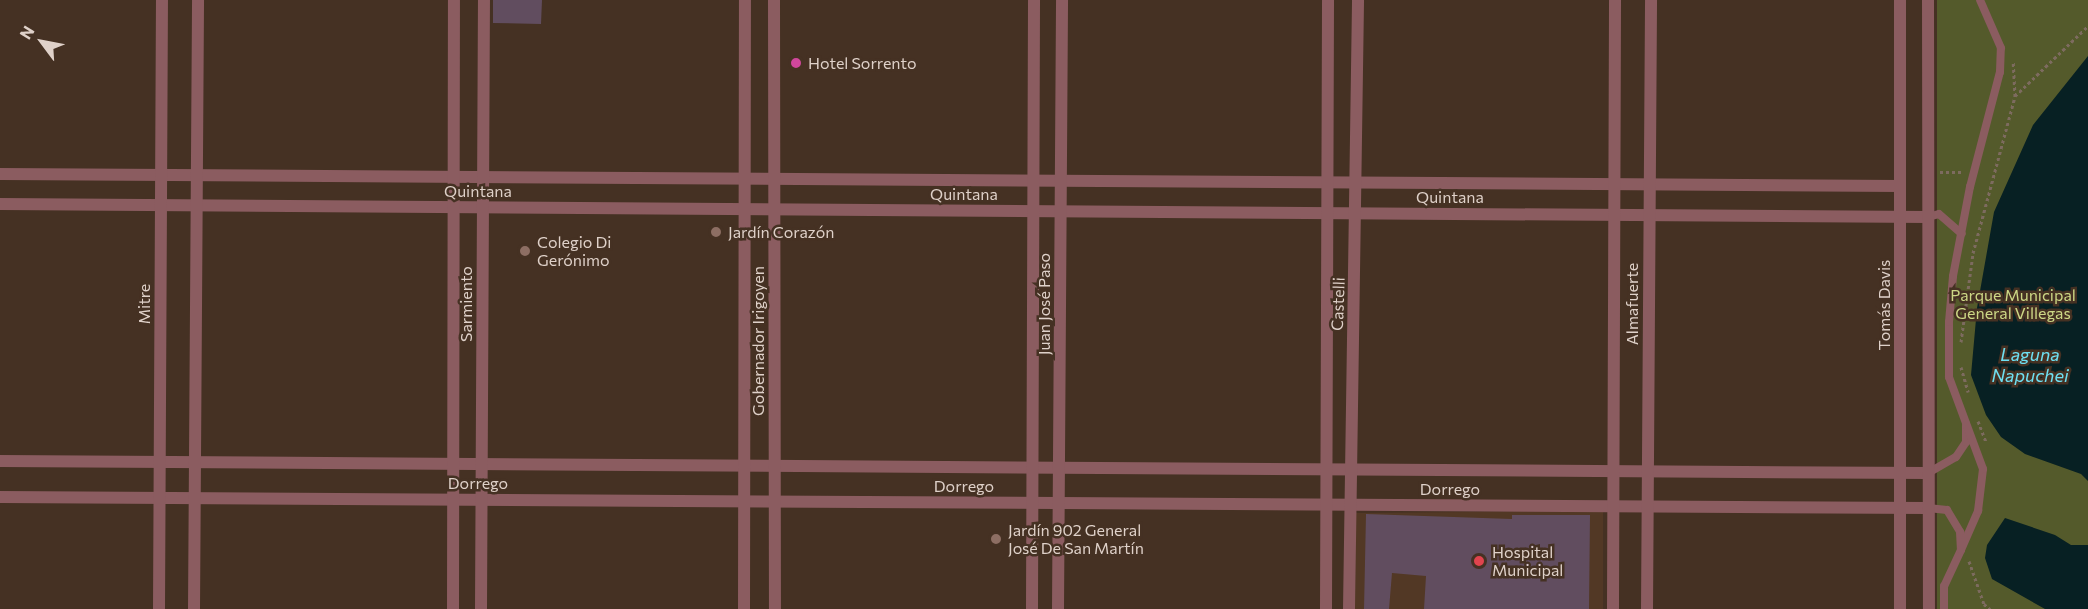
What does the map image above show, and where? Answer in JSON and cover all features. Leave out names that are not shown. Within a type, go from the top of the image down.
[{"type":"street","name":"Mitre","points":[[159,609],[162,0]]},
{"type":"street","points":[[194,609],[198,0]]},
{"type":"street","name":"Sarmiento","points":[[453,609],[454,0]]},
{"type":"street","name":"Sarmiento","points":[[481,609],[484,0]]},
{"type":"street","name":"Gobernador Irigoyen","points":[[744,609],[745,0]]},
{"type":"street","name":"Gobernador Irigoyen","points":[[774,0],[775,609]]},
{"type":"street","name":"Juan José Paso","points":[[1032,609],[1034,0]]},
{"type":"street","name":"Juan José Paso","points":[[1058,609],[1062,0]]},
{"type":"street","name":"Castelli","points":[[1326,609],[1328,0]]},
{"type":"street","name":"Castelli","points":[[1349,609],[1349,470],[1357,213],[1358,0]]},
{"type":"street","name":"Almafuerte","points":[[1613,609],[1616,0]]},
{"type":"street","name":"Almafuerte","points":[[1647,609],[1651,0]]},
{"type":"street","name":"Tomás Davis","points":[[1900,0],[1900,609]]},
{"type":"street","points":[[1928,0],[1929,609]]},
{"type":"street","name":"Quintana","points":[[0,174],[1900,186]]},
{"type":"street","name":"Quintana","points":[[0,204],[1928,217]]},
{"type":"street","name":"Dorrego","points":[[0,461],[1928,473]]},
{"type":"street","name":"Dorrego","points":[[0,497],[1928,508]]},
{"type":"lane","points":[[1944,609],[1947,574],[1961,550],[1978,511],[1983,469],[1949,377],[1949,322],[1962,234],[2000,72],[2001,48],[1980,0]]},
{"type":"lane","points":[[1928,217],[1939,214],[1962,234]]},
{"type":"lane","points":[[1928,473],[1956,457],[1966,442],[1966,422]]},
{"type":"lane","points":[[1928,508],[1947,510],[1954,518],[1960,532],[1961,550]]},
{"type":"path","points":[[2015,96],[2088,26]]},
{"type":"path","points":[[1961,347],[1973,253],[2015,96],[2011,55]]},
{"type":"path","points":[[1928,172],[1975,172]]},
{"type":"path","points":[[1961,357],[1969,398]]},
{"type":"path","points":[[1976,416],[1989,451]]},
{"type":"path","points":[[1970,554],[1973,577],[1984,604],[1990,609]]},
{"type":"shaded area","name":"Hospital Municipal","points":[[1603,511],[1603,609],[1355,609],[1356,513]]},
{"type":"green space","name":"Parque Municipal General Villegas","points":[[1937,0],[2088,0],[2088,609],[1937,609]]},
{"type":"water","name":"Laguna Napuchei","points":[[2088,56],[2088,481],[2081,474],[2025,454],[2001,437],[1986,415],[1971,375],[1977,308],[1994,212],[2033,125]]},
{"type":"water","points":[[2005,518],[2055,535],[2071,545],[2088,545],[2088,609],[2045,609],[1992,579],[1985,558],[1987,545]]},
{"type":"building","points":[[493,0],[542,0],[541,24],[493,23]]},
{"type":"building","name":"Hospital Municipal","points":[[1366,514],[1512,519],[1512,515],[1590,515],[1589,609],[1424,609],[1426,576],[1392,573],[1389,609],[1364,609]]},
{"type":"place","name":"Hotel Sorrento","points":[[796,63]]},
{"type":"place","name":"Jardín Corazón","points":[[716,232]]},
{"type":"place","name":"Colegio Di Gerónimo","points":[[525,251]]},
{"type":"place","name":"Jardín 902 General José De San Martín","points":[[996,539]]},
{"type":"place","name":"Hospital Municipal","points":[[1479,561]]}]
